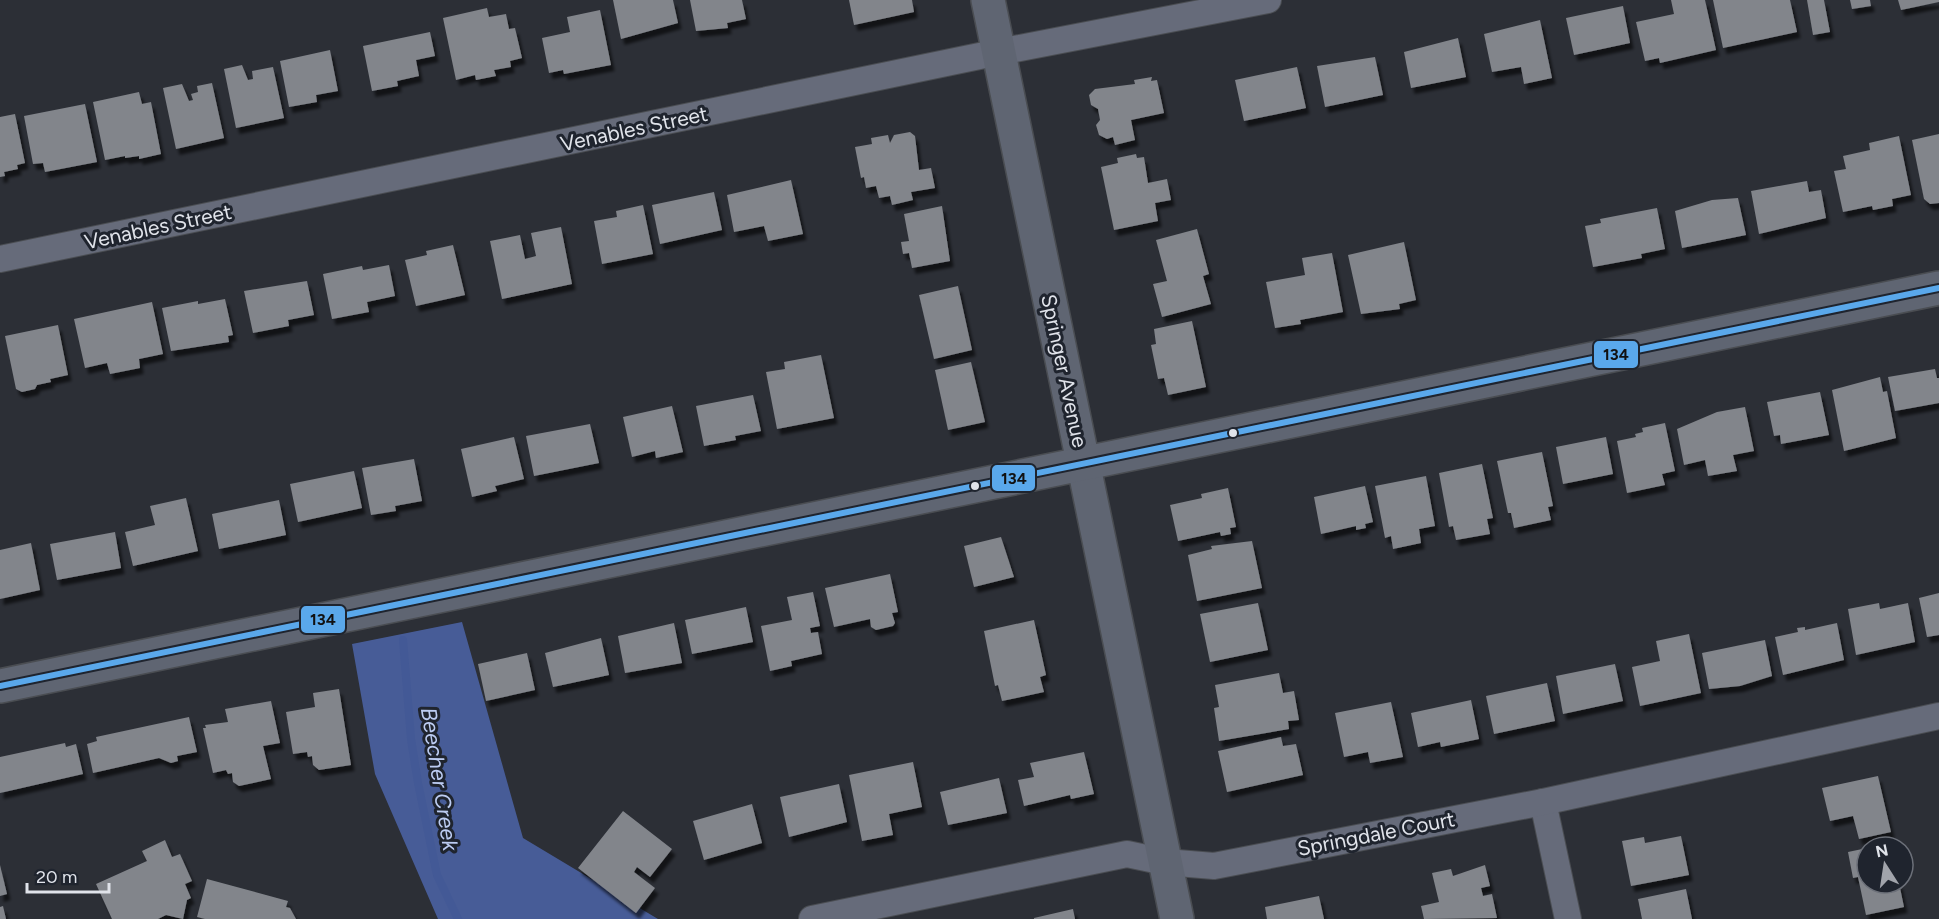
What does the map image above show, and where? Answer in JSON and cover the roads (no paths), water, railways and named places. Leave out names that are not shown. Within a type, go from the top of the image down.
[{"type":"street","name":"Springer Avenue","points":[[988,0],[1177,919]]},
{"type":"street","name":"Venables Street","points":[[0,259],[999,52],[1268,0]]},
{"type":"street","points":[[0,686],[1939,288]]},
{"type":"street","name":"Springdale Court","points":[[812,919],[1126,854],[1165,862],[1214,866],[1543,801],[1939,718]]},
{"type":"street","points":[[1543,801],[1568,919]]},
{"type":"waterway","name":"Beecher Creek","points":[[403,640],[411,739],[418,783],[437,875],[458,919]]}]
